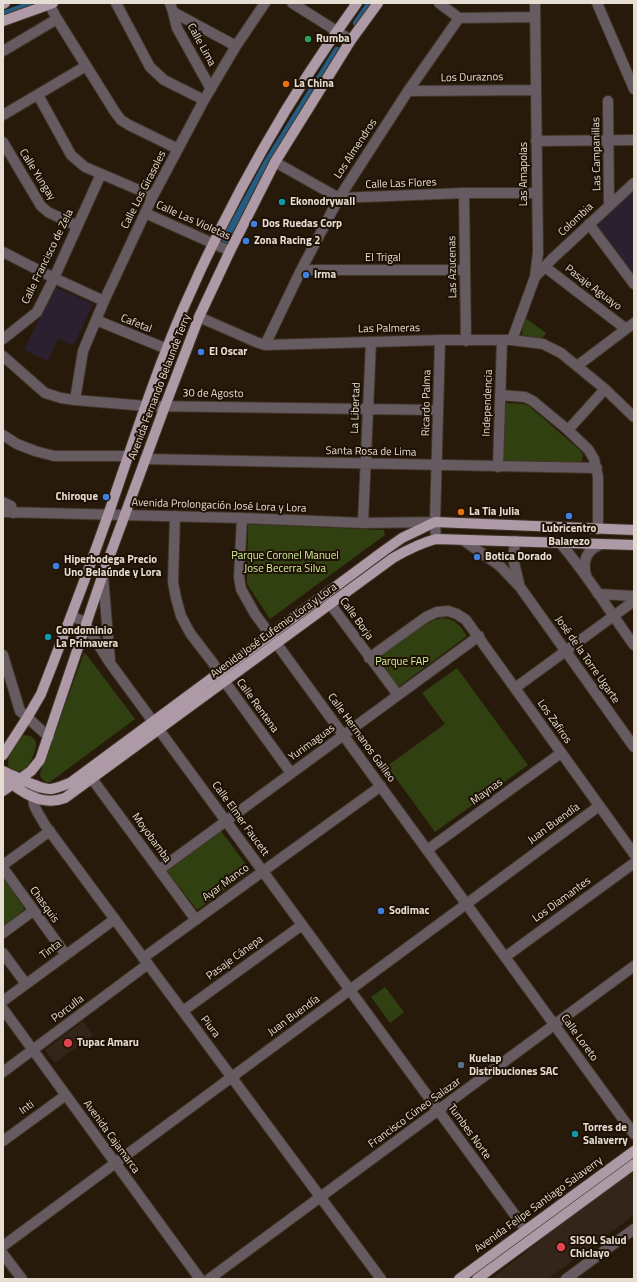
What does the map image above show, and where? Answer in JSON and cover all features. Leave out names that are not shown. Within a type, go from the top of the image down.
[{"type":"main road","name":"Avenida Fernando Belaunde Terry","points":[[3,755],[41,694],[71,616],[146,406],[183,310],[214,243],[252,167],[291,102],[357,3]]},
{"type":"main road","name":"Avenida Fernando Belaunde Terry","points":[[3,791],[31,771],[40,760],[124,514],[199,317],[230,251],[275,162],[351,40],[378,3]]},
{"type":"main road","points":[[3,21],[51,4]]},
{"type":"main road","name":"Avenida José Eufemio Lora y Lora","points":[[3,771],[43,788],[51,789],[70,783],[396,542],[435,522],[634,530]]},
{"type":"main road","name":"Avenida José Eufemio Lora y Lora","points":[[3,777],[19,790],[33,797],[55,801],[65,798],[398,555],[416,546],[436,539],[634,545]]},
{"type":"main road","name":"Avenida Felipe Santiago Salaverry","points":[[459,1279],[634,1151]]},
{"type":"main road","name":"Avenida Felipe Santiago Salaverry","points":[[477,1279],[634,1164]]},
{"type":"street","points":[[116,3],[150,67],[164,80],[204,100]]},
{"type":"street","points":[[292,3],[351,40]]},
{"type":"street","points":[[439,3],[459,18],[535,17]]},
{"type":"street","name":"Las Amapolas","points":[[512,340],[535,277],[538,253],[536,193],[535,3]]},
{"type":"street","points":[[597,3],[634,89]]},
{"type":"street","points":[[51,4],[56,19],[121,120],[178,149]]},
{"type":"street","name":"Calle Los Girasoles","points":[[75,400],[83,352],[104,301],[145,212],[204,100],[262,4]]},
{"type":"street","name":"Calle Lima","points":[[172,7],[236,46]]},
{"type":"street","name":"Calle Lima","points":[[172,7],[177,28],[211,88]]},
{"type":"street","name":"Los Almendros","points":[[265,345],[301,270],[339,198],[408,91],[459,18]]},
{"type":"street","points":[[3,51],[56,19]]},
{"type":"street","points":[[3,116],[86,66]]},
{"type":"street","name":"Los Duraznos","points":[[408,91],[536,90]]},
{"type":"street","points":[[38,95],[71,155],[85,167],[153,196]]},
{"type":"street","name":"Las Campanillas","points":[[608,101],[609,206]]},
{"type":"street","points":[[536,141],[634,140]]},
{"type":"street","name":"Calle Yungay","points":[[3,142],[41,206],[48,212],[77,226]]},
{"type":"street","points":[[275,162],[339,198]]},
{"type":"street","name":"Calle Francisco de Zela","points":[[3,339],[37,312],[54,278],[100,174]]},
{"type":"street","name":"Colombia","points":[[535,277],[634,182]]},
{"type":"street","name":"Calle Las Flores","points":[[339,198],[464,193],[536,193]]},
{"type":"street","name":"Las Azucenas","points":[[464,193],[466,341]]},
{"type":"street","name":"Calle Las Violetas","points":[[145,212],[230,251]]},
{"type":"street","points":[[589,224],[634,284]]},
{"type":"street","points":[[3,252],[104,301]]},
{"type":"street","name":"Pasaje Aguayo","points":[[544,267],[630,326]]},
{"type":"street","name":"El Trigal","points":[[301,270],[465,270]]},
{"type":"street","name":"Las Palmeras","points":[[199,317],[265,345],[440,340],[512,340],[549,346],[561,353],[605,389],[634,417]]},
{"type":"street","name":"Cafetal","points":[[96,320],[168,349]]},
{"type":"street","points":[[577,366],[630,326]]},
{"type":"street","name":"Ricardo Palma","points":[[436,539],[435,522],[440,340]]},
{"type":"street","name":"Independencia","points":[[498,467],[502,340]]},
{"type":"street","name":"La Libertad","points":[[364,523],[370,342]]},
{"type":"street","name":"30 de Agosto","points":[[3,356],[45,393],[61,398],[75,400],[146,406],[438,410]]},
{"type":"street","points":[[568,430],[605,389]]},
{"type":"street","points":[[500,395],[525,397],[533,401],[588,449],[597,468],[598,529]]},
{"type":"street","points":[[3,435],[17,444],[54,456],[128,456]]},
{"type":"street","name":"Santa Rosa de Lima","points":[[145,459],[597,468]]},
{"type":"street","points":[[3,502],[11,506],[8,512]]},
{"type":"street","name":"Avenida Prolongación José Lora y Lora","points":[[8,512],[124,514],[364,523],[435,522]]},
{"type":"street","name":"Calle Rentena","points":[[175,516],[173,582],[181,616],[190,633],[220,672],[225,682],[291,773]]},
{"type":"street","name":"Calle Hermanos Galileo","points":[[242,518],[239,577],[241,590],[255,614],[505,957]]},
{"type":"street","name":"José de la Torre Ugarte","points":[[463,540],[500,566],[520,587],[634,747]]},
{"type":"street","name":"José de la Torre Ugarte","points":[[515,541],[513,559],[520,587]]},
{"type":"street","points":[[560,543],[586,575],[613,617],[634,645]]},
{"type":"street","points":[[586,575],[584,562],[586,556],[595,546],[602,544]]},
{"type":"street","points":[[103,574],[110,663]]},
{"type":"street","points":[[598,594],[634,596]]},
{"type":"street","name":"Calle Borja","points":[[324,595],[369,658],[398,695]]},
{"type":"street","points":[[515,688],[634,601]]},
{"type":"street","name":"Los Zafiros","points":[[369,658],[426,617],[437,612],[448,611],[457,614],[466,620],[479,636],[634,854]]},
{"type":"street","name":"Calle Elmer Faucett","points":[[71,616],[83,621],[86,625],[110,663],[152,721],[160,729],[350,990]]},
{"type":"street","name":"Yurimaguas","points":[[159,870],[479,636]]},
{"type":"street","points":[[3,655],[20,711],[49,737]]},
{"type":"street","name":"Maynas","points":[[427,850],[561,753]]},
{"type":"street","name":"Moyobamba","points":[[86,770],[196,920]]},
{"type":"street","points":[[33,797],[36,785]]},
{"type":"street","name":"Ayar Manco","points":[[146,961],[196,920],[381,786]]},
{"type":"street","name":"Piura","points":[[33,797],[33,805],[50,831],[381,1279]]},
{"type":"street","name":"Juan Buendía","points":[[3,1246],[599,806]]},
{"type":"street","points":[[3,867],[50,831]]},
{"type":"street","name":"Los Diamantes","points":[[505,957],[634,863]]},
{"type":"street","name":"Chasquis","points":[[3,867],[33,911],[66,955]]},
{"type":"street","points":[[3,933],[33,911]]},
{"type":"street","name":"Tinta","points":[[3,1001],[115,919]]},
{"type":"street","name":"Pasaje Cánepa","points":[[183,1011],[302,925]]},
{"type":"street","points":[[3,953],[26,984]]},
{"type":"street","name":"Calle Loreto","points":[[505,957],[634,1134]]},
{"type":"street","name":"Porculla","points":[[3,1072],[146,961]]},
{"type":"street","name":"Francisco Cúneo Salazar","points":[[209,1279],[634,966]]},
{"type":"street","name":"Tumbes Norte","points":[[350,990],[526,1230]]},
{"type":"street","name":"Avenida Cajamarca","points":[[3,1009],[200,1279]]},
{"type":"street","name":"Inti","points":[[3,1141],[66,1095]]},
{"type":"street","points":[[566,1279],[634,1229]]},
{"type":"street","points":[[3,1254],[22,1279]]},
{"type":"shaded area","points":[[634,190],[634,274],[597,226],[598,223]]},
{"type":"shaded area","points":[[55,287],[93,304],[75,343],[69,344],[58,339],[48,361],[24,350]]},
{"type":"shaded area","name":"Tupac Amaru","points":[[83,1021],[93,1035],[55,1063],[45,1050]]},
{"type":"shaded area","name":"SISOL Salud Chiclayo","points":[[631,1170],[634,1170],[634,1215],[548,1279],[491,1279]]},
{"type":"green space","points":[[524,317],[546,333],[542,339],[522,336]]},
{"type":"green space","points":[[504,404],[524,404],[529,406],[581,451],[583,455],[582,461],[579,463],[505,462],[501,457]]},
{"type":"green space","name":"Parque Coronel Manuel Jose Becerra Silva","points":[[248,524],[384,530],[385,535],[270,619],[247,584]]},
{"type":"green space","name":"Parque FAP","points":[[442,618],[454,621],[463,629],[467,636],[397,688],[376,659],[425,623]]},
{"type":"green space","points":[[84,653],[135,719],[47,783],[41,778],[40,773]]},
{"type":"green space","points":[[457,668],[528,765],[435,832],[387,766],[445,724],[422,693]]},
{"type":"green space","points":[[23,735],[34,739],[36,746],[34,754],[27,767],[20,772],[16,772],[9,768],[8,760],[14,746]]},
{"type":"green space","points":[[221,831],[251,871],[197,910],[167,871]]},
{"type":"green space","points":[[3,877],[25,909],[3,927]]},
{"type":"green space","points":[[385,987],[404,1012],[390,1023],[371,997]]},
{"type":"waterway","points":[[3,15],[36,3]]},
{"type":"waterway","points":[[357,23],[371,3]]},
{"type":"waterway","points":[[226,239],[269,160],[337,51]]},
{"type":"place","name":"Rumba","points":[[308,39]]},
{"type":"place","name":"La China","points":[[286,84]]},
{"type":"place","name":"Ekonodrywall","points":[[282,202]]},
{"type":"place","name":"Dos Ruedas Corp","points":[[254,224]]},
{"type":"place","name":"Zona Racing 2","points":[[246,241]]},
{"type":"place","name":"Irma","points":[[306,275]]},
{"type":"place","name":"El Oscar","points":[[201,352]]},
{"type":"place","name":"Chiroque","points":[[106,497]]},
{"type":"place","name":"La Tia Julia","points":[[461,512]]},
{"type":"place","name":"Lubricentro Balarezo","points":[[569,516]]},
{"type":"place","name":"Botica Dorado","points":[[477,557]]},
{"type":"place","name":"Hiperbodega Precio Uno Belaúnde y Lora","points":[[56,566]]},
{"type":"place","name":"Condominio La Primavera","points":[[48,637]]},
{"type":"place","name":"Sodimac","points":[[381,911]]},
{"type":"place","name":"Tupac Amaru","points":[[68,1043]]},
{"type":"place","name":"Kuelap Distribuciones SAC","points":[[461,1065]]},
{"type":"place","name":"Torres de Salaverry","points":[[575,1134]]},
{"type":"place","name":"SISOL Salud Chiclayo","points":[[561,1247]]}]
